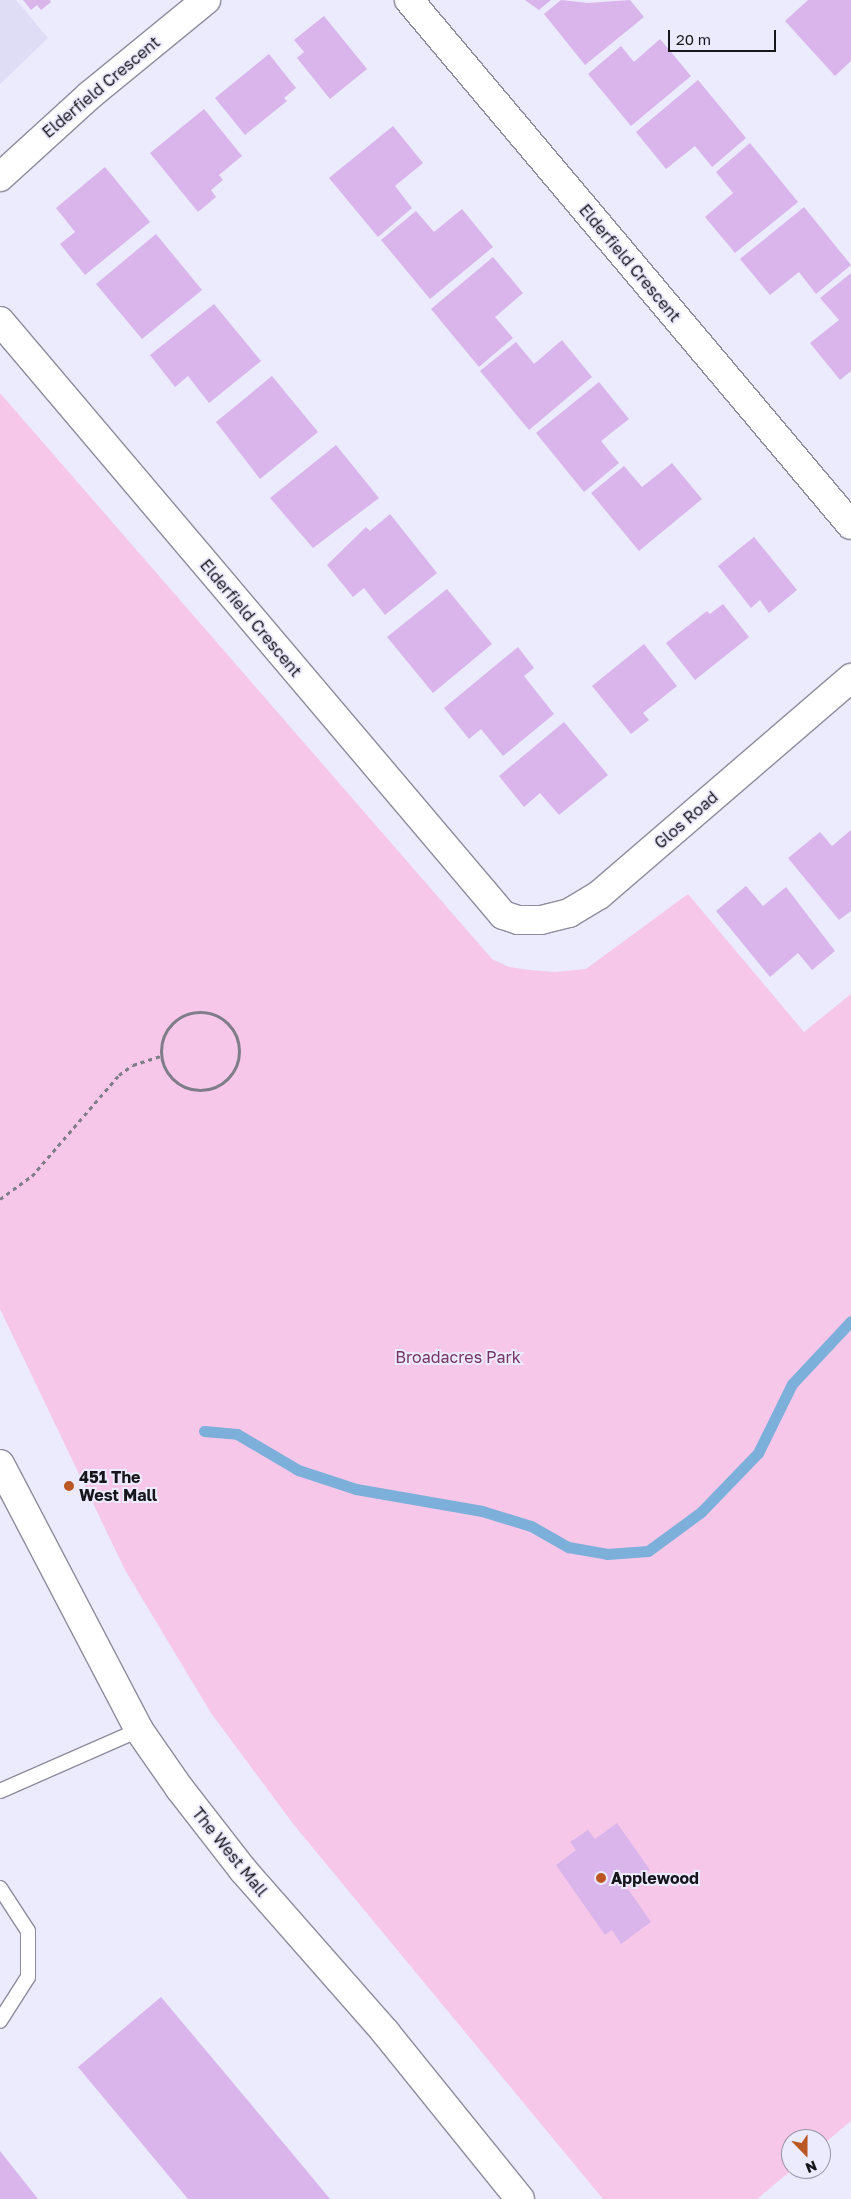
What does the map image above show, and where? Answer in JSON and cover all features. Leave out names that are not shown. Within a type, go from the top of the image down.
[{"type":"street","name":"Elderfield Crescent","points":[[0,177],[90,94],[206,0]]},
{"type":"street","name":"Elderfield Crescent","points":[[409,0],[851,526]]},
{"type":"street","name":"Elderfield Crescent","points":[[0,321],[503,915]]},
{"type":"street","name":"Glos Road","points":[[503,915],[518,920],[541,920],[569,913],[599,895],[851,678]]},
{"type":"street","name":"The West Mall","points":[[0,1464],[139,1730],[180,1789],[243,1870],[386,2033],[520,2199]]},
{"type":"lane","points":[[0,1791],[139,1730]]},
{"type":"lane","points":[[0,1888],[28,1931],[28,1977],[0,2021]]},
{"type":"path","points":[[199,1011],[226,1021],[236,1032],[240,1046],[239,1061],[233,1074],[222,1084],[209,1090],[194,1090],[180,1086],[169,1076],[161,1056],[164,1035],[172,1023],[185,1014],[199,1011]]},
{"type":"path","points":[[0,1199],[32,1176],[119,1075],[133,1065],[161,1056]]},
{"type":"shaded area","points":[[0,0],[16,0],[48,38],[0,84]]},
{"type":"green space","name":"Broadacres Park","points":[[0,393],[492,959],[509,967],[530,970],[555,972],[586,969],[688,894],[804,1032],[851,994],[851,2121],[831,2138],[831,2129],[781,2129],[781,2179],[757,2199],[603,2199],[294,1825],[211,1713],[125,1570],[0,1309]]},
{"type":"building","points":[[23,0],[50,0],[51,2],[41,10],[37,5],[31,10]]},
{"type":"building","points":[[525,0],[551,0],[539,10]]},
{"type":"building","points":[[561,0],[588,3],[630,0],[644,17],[585,65],[544,14]]},
{"type":"building","points":[[808,0],[851,0],[851,61],[835,76],[785,21]]},
{"type":"building","points":[[324,16],[367,69],[330,99],[297,58],[304,52],[294,40]]},
{"type":"building","points":[[660,39],[691,76],[631,126],[588,74],[621,46],[634,62]]},
{"type":"building","points":[[269,54],[296,88],[284,98],[287,101],[245,135],[215,98]]},
{"type":"building","points":[[698,80],[746,138],[712,167],[695,146],[666,169],[636,132]]},
{"type":"building","points":[[204,109],[242,156],[219,175],[223,180],[211,190],[216,197],[198,212],[150,153]]},
{"type":"building","points":[[393,126],[423,163],[395,186],[412,208],[378,237],[329,178]]},
{"type":"building","points":[[750,143],[798,202],[735,253],[705,217],[733,193],[716,172]]},
{"type":"building","points":[[105,167],[150,222],[85,275],[60,244],[75,232],[56,208]]},
{"type":"building","points":[[804,207],[851,265],[816,294],[799,272],[770,295],[740,259]]},
{"type":"building","points":[[462,209],[493,247],[430,299],[381,240],[416,211],[434,232]]},
{"type":"building","points":[[156,234],[202,290],[142,339],[96,284]]},
{"type":"building","points":[[493,257],[523,293],[495,317],[513,338],[479,367],[431,309]]},
{"type":"building","points":[[851,273],[851,371],[840,380],[810,343],[839,320],[820,298]]},
{"type":"building","points":[[214,304],[261,361],[209,403],[188,376],[175,387],[150,355]]},
{"type":"building","points":[[562,340],[592,377],[529,430],[480,371],[516,342],[534,364]]},
{"type":"building","points":[[272,376],[318,432],[260,479],[216,422]]},
{"type":"building","points":[[599,382],[629,419],[601,441],[619,463],[584,492],[536,433]]},
{"type":"building","points":[[336,445],[379,498],[313,548],[270,498]]},
{"type":"building","points":[[672,463],[702,499],[639,551],[591,493],[624,466],[642,487]]},
{"type":"building","points":[[390,514],[437,573],[385,615],[364,588],[353,597],[327,565],[366,527],[370,531]]},
{"type":"building","points":[[754,537],[797,590],[769,613],[760,600],[751,608],[718,566]]},
{"type":"building","points":[[447,589],[492,644],[433,693],[387,637]]},
{"type":"building","points":[[723,604],[749,637],[695,680],[666,643],[707,611],[710,614]]},
{"type":"building","points":[[644,644],[677,686],[643,713],[649,720],[631,734],[592,686]]},
{"type":"building","points":[[518,647],[534,668],[524,676],[554,714],[503,756],[481,729],[469,739],[444,708]]},
{"type":"building","points":[[564,722],[608,775],[559,815],[540,793],[524,807],[499,776]]},
{"type":"building","points":[[851,830],[851,911],[839,920],[788,858],[820,832],[832,846]]},
{"type":"building","points":[[746,886],[763,906],[786,887],[835,951],[812,970],[798,953],[770,977],[716,911]]},
{"type":"building","name":"Applewood","points":[[617,1823],[650,1870],[626,1886],[651,1922],[621,1944],[612,1930],[605,1935],[556,1865],[576,1850],[570,1842],[588,1830],[595,1839]]},
{"type":"building","points":[[161,1997],[330,2199],[188,2199],[78,2067]]},
{"type":"building","points":[[0,2151],[38,2199],[0,2199]]},
{"type":"waterway","points":[[204,1431],[237,1434],[298,1470],[356,1489],[482,1511],[531,1526],[568,1547],[607,1554],[648,1551],[701,1512],[758,1453],[792,1384],[851,1321]]},
{"type":"place","name":"451 The West Mall","points":[[69,1486]]},
{"type":"place","name":"Applewood","points":[[601,1878]]}]
